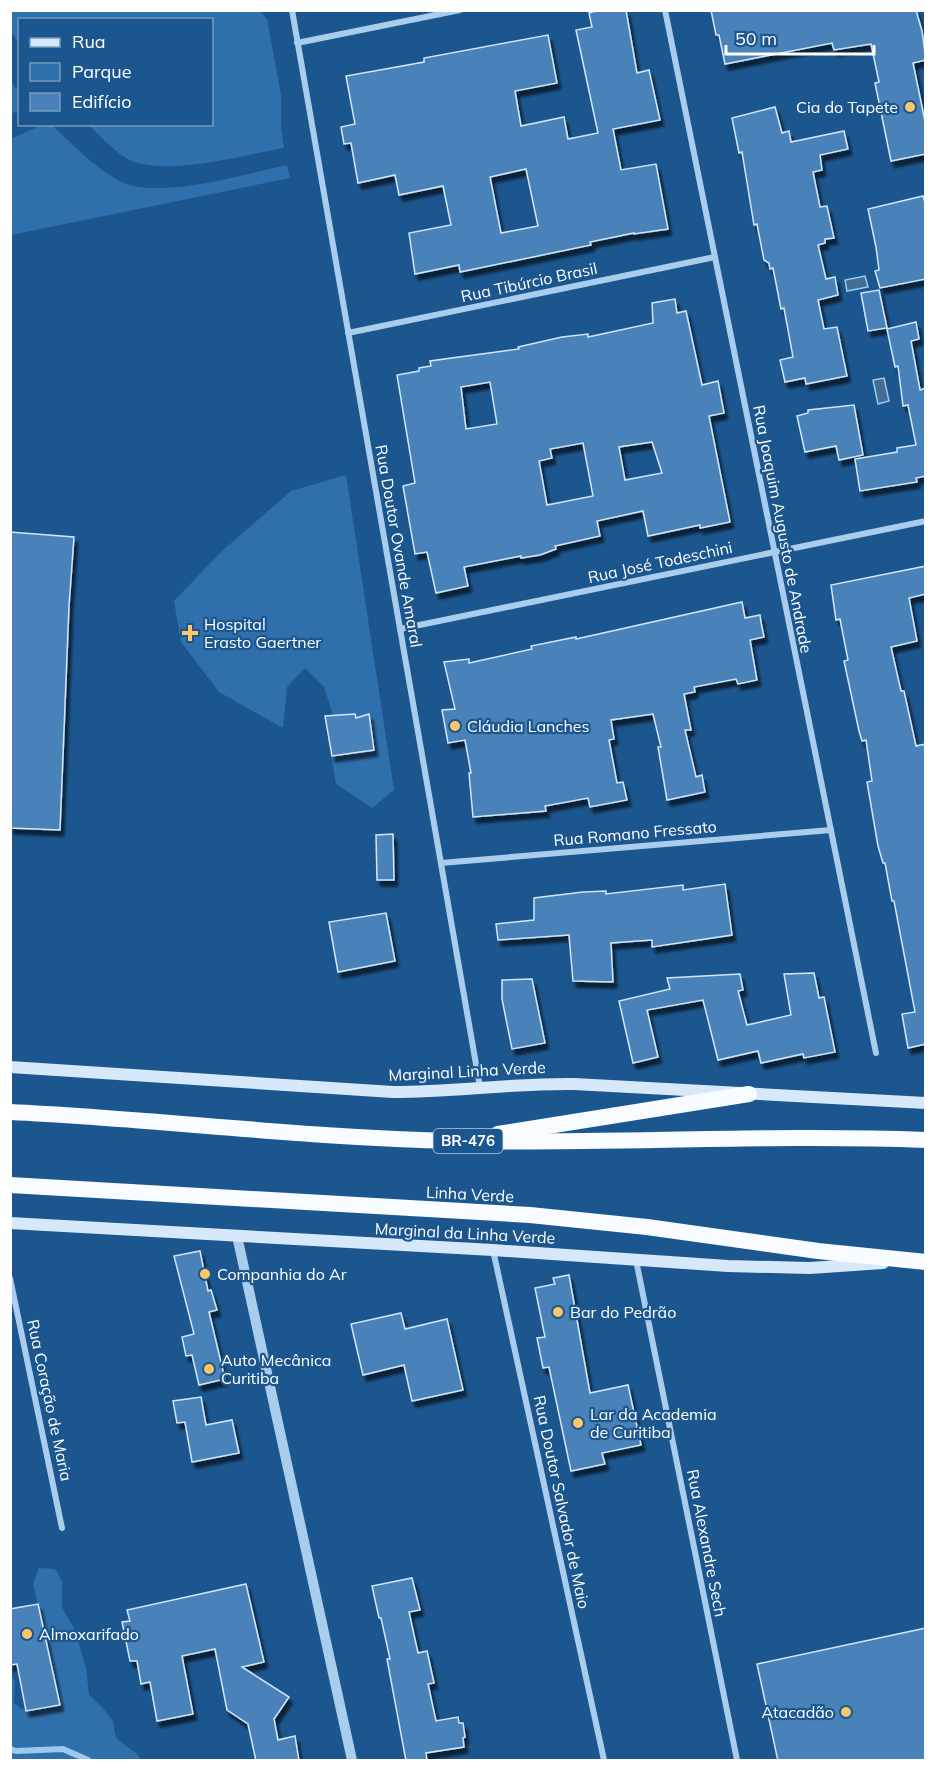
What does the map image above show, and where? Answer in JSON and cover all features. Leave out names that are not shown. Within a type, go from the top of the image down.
[{"type":"highway","points":[[454,1141],[750,1094]]},
{"type":"highway","name":"BR-476","points":[[10,1112],[454,1141],[576,1142],[853,1138],[926,1140]]},
{"type":"highway","name":"Linha Verde","points":[[10,1185],[530,1215],[647,1227],[818,1251],[921,1262]]},
{"type":"main road","name":"Marginal Linha Verde","points":[[10,1067],[393,1092],[574,1084],[926,1103]]},
{"type":"main road","name":"Marginal da Linha Verde","points":[[10,1223],[772,1268],[921,1262]]},
{"type":"street","name":"Rua Doutor Ovande Amaral","points":[[292,10],[480,1087]]},
{"type":"street","points":[[297,43],[460,10]]},
{"type":"street","name":"Rua Joaquim Augusto de Andrade","points":[[665,10],[876,1053]]},
{"type":"street","name":"Rua Tibúrcio Brasil","points":[[348,333],[715,257]]},
{"type":"street","name":"Rua José Todeschini","points":[[400,629],[926,521]]},
{"type":"street","name":"Rua Romano Fressato","points":[[441,863],[831,830]]},
{"type":"street","points":[[237,1236],[352,1761]]},
{"type":"street","name":"Rua Doutor Salvador de Maio","points":[[493,1250],[604,1761]]},
{"type":"street","name":"Rua Alexandre Sech","points":[[636,1260],[737,1761]]},
{"type":"street","name":"Rua Coração de Maria","points":[[10,1278],[62,1528]]},
{"type":"green space","points":[[10,11],[260,11],[267,19],[281,95],[281,128],[284,148],[184,166],[146,165],[124,157],[89,126],[213,126],[213,18],[18,18],[18,42],[11,32]]},
{"type":"green space","points":[[10,80],[18,91],[18,110],[11,114]]},
{"type":"green space","points":[[40,126],[53,126],[101,169],[119,181],[136,186],[156,188],[202,184],[287,165],[290,178],[11,235],[11,139]]},
{"type":"green space","points":[[346,475],[394,790],[372,808],[336,784],[331,756],[337,727],[324,687],[305,668],[287,687],[283,728],[219,692],[181,642],[174,601],[222,551],[291,491]]},
{"type":"green space","points":[[39,1568],[55,1569],[62,1581],[62,1608],[75,1630],[86,1668],[89,1695],[113,1721],[116,1738],[137,1754],[141,1760],[11,1760],[10,1675],[15,1681],[14,1703],[21,1709],[49,1708],[57,1701],[52,1663],[33,1584]]},
{"type":"shaded area","points":[[865,276],[868,287],[847,291],[845,280]]},
{"type":"shaded area","points":[[884,378],[889,401],[878,404],[873,380]]},
{"type":"building","points":[[599,10],[626,10],[637,73],[649,70],[660,120],[613,129],[621,170],[656,164],[668,229],[590,242],[591,245],[460,272],[459,265],[415,274],[409,233],[451,225],[443,186],[399,195],[395,175],[358,183],[351,143],[344,144],[341,127],[355,124],[346,76],[424,62],[424,58],[548,35],[557,83],[515,91],[521,126],[564,117],[568,139],[598,133],[576,30],[592,27],[589,13]],"holes":[[[526,169],[538,226],[501,233],[490,177]]]},
{"type":"building","points":[[711,10],[916,10],[926,60],[913,63],[926,126],[926,154],[891,161],[875,83],[879,82],[871,44],[834,50],[832,43],[725,64]]},
{"type":"building","points":[[775,107],[782,133],[789,131],[791,142],[844,131],[848,149],[820,155],[822,170],[813,172],[820,207],[827,206],[834,238],[825,239],[825,243],[818,245],[826,279],[835,277],[838,295],[818,300],[824,329],[837,327],[847,376],[806,384],[805,378],[785,382],[780,360],[793,357],[784,308],[781,309],[773,268],[770,269],[769,263],[764,260],[757,224],[754,225],[742,152],[739,153],[732,118]]},
{"type":"building","points":[[923,196],[926,206],[926,279],[880,288],[875,271],[879,270],[868,209]]},
{"type":"building","points":[[879,290],[887,328],[868,331],[861,293]]},
{"type":"building","points":[[675,299],[677,313],[686,311],[702,385],[718,381],[724,413],[709,416],[730,522],[700,528],[700,525],[648,536],[643,511],[597,521],[600,536],[555,546],[556,549],[540,555],[521,558],[521,556],[464,567],[468,586],[436,593],[427,552],[415,554],[403,486],[415,483],[397,375],[431,366],[430,361],[519,349],[518,347],[562,337],[588,334],[588,337],[653,323],[652,303]],"holes":[[[490,382],[497,424],[466,429],[461,387]],[[652,442],[662,473],[625,480],[619,447]],[[583,443],[593,496],[547,505],[539,461],[552,458],[550,449]]]},
{"type":"building","points":[[916,322],[919,339],[911,341],[920,390],[926,388],[926,476],[916,478],[917,482],[860,491],[855,459],[897,452],[897,448],[916,445],[908,405],[903,406],[898,366],[895,367],[887,329]]},
{"type":"building","points":[[854,405],[863,455],[839,460],[836,446],[805,452],[797,416],[808,413],[808,410]]},
{"type":"building","points":[[10,532],[74,537],[60,830],[10,828]]},
{"type":"building","points":[[926,566],[926,594],[909,598],[917,641],[891,647],[901,691],[904,691],[916,746],[926,744],[926,1044],[908,1048],[902,1014],[915,1012],[894,901],[892,901],[885,863],[883,863],[878,846],[867,782],[872,781],[866,740],[862,741],[859,731],[844,661],[848,660],[840,619],[836,620],[831,585]]},
{"type":"building","points":[[742,602],[745,618],[760,615],[764,637],[750,640],[757,680],[738,684],[736,679],[694,687],[695,692],[684,694],[691,730],[685,730],[696,777],[702,775],[705,792],[667,800],[658,747],[661,747],[653,714],[611,720],[614,739],[609,740],[617,783],[623,782],[627,800],[590,807],[588,798],[545,806],[546,811],[473,817],[469,773],[471,773],[465,740],[448,743],[442,710],[455,709],[444,662],[469,659],[469,663],[532,649],[531,646],[576,637],[576,639]]},
{"type":"building","points":[[355,714],[356,718],[369,714],[374,750],[332,756],[325,716]]},
{"type":"building","points":[[393,834],[394,880],[377,880],[376,835]]},
{"type":"building","points":[[725,884],[732,935],[652,947],[652,940],[611,943],[613,982],[573,981],[569,935],[498,940],[496,924],[534,920],[534,898],[583,892],[606,891],[606,894],[683,885],[683,890]]},
{"type":"building","points":[[386,913],[395,961],[338,972],[329,922]]},
{"type":"building","points":[[814,973],[819,998],[824,997],[835,1052],[804,1058],[803,1054],[761,1063],[758,1051],[718,1060],[703,1000],[647,1010],[658,1057],[633,1063],[619,1001],[670,989],[667,978],[740,974],[743,990],[738,991],[747,1025],[791,1015],[784,974]]},
{"type":"building","points":[[532,979],[545,1043],[512,1049],[502,999],[502,980]]},
{"type":"building","points":[[200,1251],[208,1291],[211,1290],[217,1310],[209,1312],[225,1379],[199,1385],[192,1355],[186,1356],[182,1337],[194,1334],[174,1256]]},
{"type":"building","points":[[569,1275],[590,1393],[628,1385],[641,1445],[602,1453],[605,1464],[571,1471],[549,1367],[543,1368],[537,1338],[545,1337],[535,1288],[555,1284],[553,1278]]},
{"type":"building","points":[[401,1313],[405,1329],[447,1319],[463,1390],[412,1401],[404,1365],[363,1375],[351,1324]]},
{"type":"building","points":[[201,1397],[206,1425],[232,1420],[239,1453],[192,1462],[185,1422],[177,1423],[173,1401]]},
{"type":"building","points":[[412,1578],[420,1610],[409,1612],[418,1653],[427,1651],[434,1683],[428,1684],[436,1721],[458,1717],[459,1723],[463,1723],[465,1737],[463,1738],[464,1747],[426,1753],[427,1761],[406,1761],[387,1659],[390,1659],[372,1586]]},
{"type":"building","points":[[246,1584],[264,1662],[242,1667],[289,1697],[274,1719],[278,1740],[295,1736],[299,1761],[256,1761],[248,1724],[227,1710],[215,1649],[182,1656],[193,1714],[157,1721],[150,1682],[141,1684],[137,1661],[130,1661],[122,1622],[130,1621],[127,1610]]},
{"type":"building","points":[[38,1604],[60,1705],[26,1711],[17,1664],[10,1665],[10,1609]]},
{"type":"building","name":"Atacadão","points":[[926,1628],[926,1761],[778,1761],[757,1664]]},
{"type":"waterway","points":[[10,1749],[16,1751],[63,1749],[88,1760]]},
{"type":"place","name":"Cia do Tapete","points":[[910,107]]},
{"type":"place","name":"Hospital Erasto Gaertner","points":[[190,633]]},
{"type":"place","name":"Cláudia Lanches","points":[[455,726]]},
{"type":"place","name":"Companhia do Ar","points":[[205,1274]]},
{"type":"place","name":"Bar do Pedrão","points":[[558,1312]]},
{"type":"place","name":"Auto Mecânica Curitiba","points":[[209,1369]]},
{"type":"place","name":"Lar da Academia de Curitiba","points":[[578,1423]]},
{"type":"place","name":"Almoxarifado","points":[[27,1634]]},
{"type":"place","name":"Atacadão","points":[[846,1712]]}]
